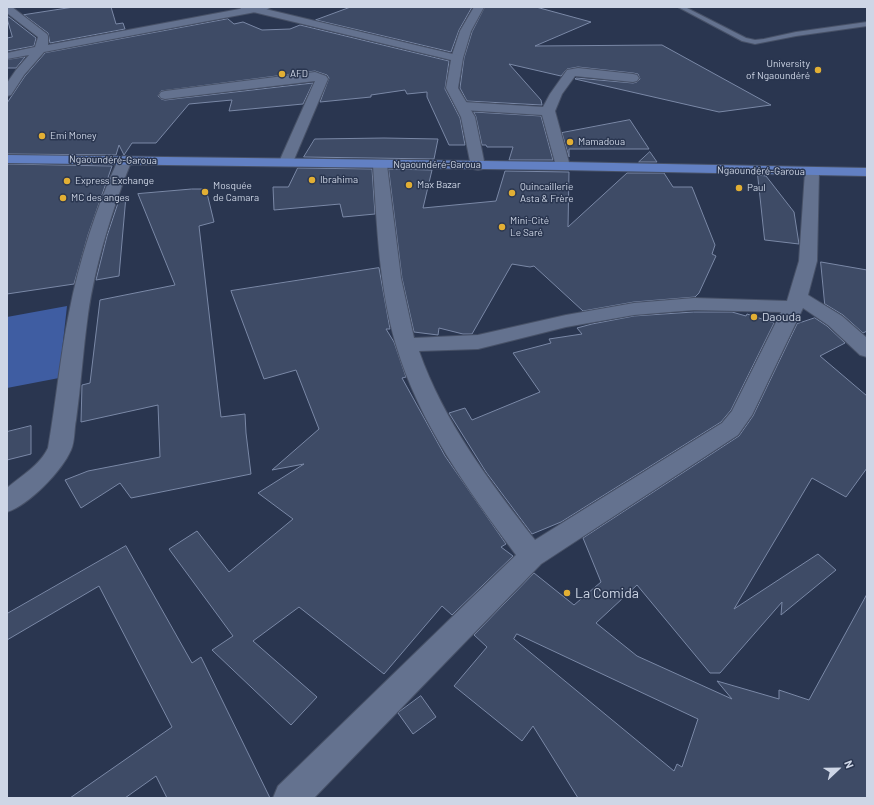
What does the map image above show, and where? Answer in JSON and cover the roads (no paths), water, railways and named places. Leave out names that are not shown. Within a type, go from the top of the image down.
[{"type":"highway","name":"Ngaoundéré-Garoua","points":[[7,159],[286,162],[380,165],[563,166],[867,172]]},
{"type":"street","points":[[7,56],[249,8],[266,7]]},
{"type":"street","points":[[478,166],[468,117],[452,88],[463,34],[472,16],[479,7]]},
{"type":"street","points":[[7,8],[43,36],[44,41],[40,50],[22,70],[7,92]]},
{"type":"street","points":[[249,8],[458,58]]},
{"type":"street","points":[[14,25],[28,23]]},
{"type":"street","points":[[563,166],[548,112],[556,94],[571,74],[578,72],[633,78]]},
{"type":"street","points":[[164,95],[259,82],[316,76],[320,77],[322,79],[286,162]]},
{"type":"street","points":[[463,106],[548,112]]},
{"type":"street","points":[[7,502],[41,474],[54,460],[60,448],[67,405],[78,314],[86,274],[113,187],[125,160]]},
{"type":"street","points":[[380,165],[390,266],[406,345],[437,417],[469,469],[532,556]]},
{"type":"street","points":[[290,798],[532,556],[730,429],[741,415],[796,302],[808,261],[812,172]]},
{"type":"street","points":[[406,345],[478,342],[566,321],[634,309],[694,304],[796,302],[830,315],[867,350]]},
{"type":"lane","points":[[681,7],[744,40],[756,42],[796,34],[867,24]]},
{"type":"place","name":"University of Ngaoundéré","points":[[818,70]]},
{"type":"place","name":"AFD","points":[[282,74]]},
{"type":"place","name":"Emi Money","points":[[42,136]]},
{"type":"place","name":"Mamadoua","points":[[570,142]]},
{"type":"place","name":"Ibrahima","points":[[312,180]]},
{"type":"place","name":"Express Exchange","points":[[67,181]]},
{"type":"place","name":"Max Bazar","points":[[409,185]]},
{"type":"place","name":"Paul","points":[[739,188]]},
{"type":"place","name":"Mosquée de Camara","points":[[205,192]]},
{"type":"place","name":"Quincaillerie Asta & Frère","points":[[512,193]]},
{"type":"place","name":"MC des anges","points":[[63,198]]},
{"type":"place","name":"Mini-Cité Le Saré","points":[[502,227]]},
{"type":"place","name":"Daouda","points":[[754,317]]},
{"type":"place","name":"La Comida","points":[[567,593]]}]
